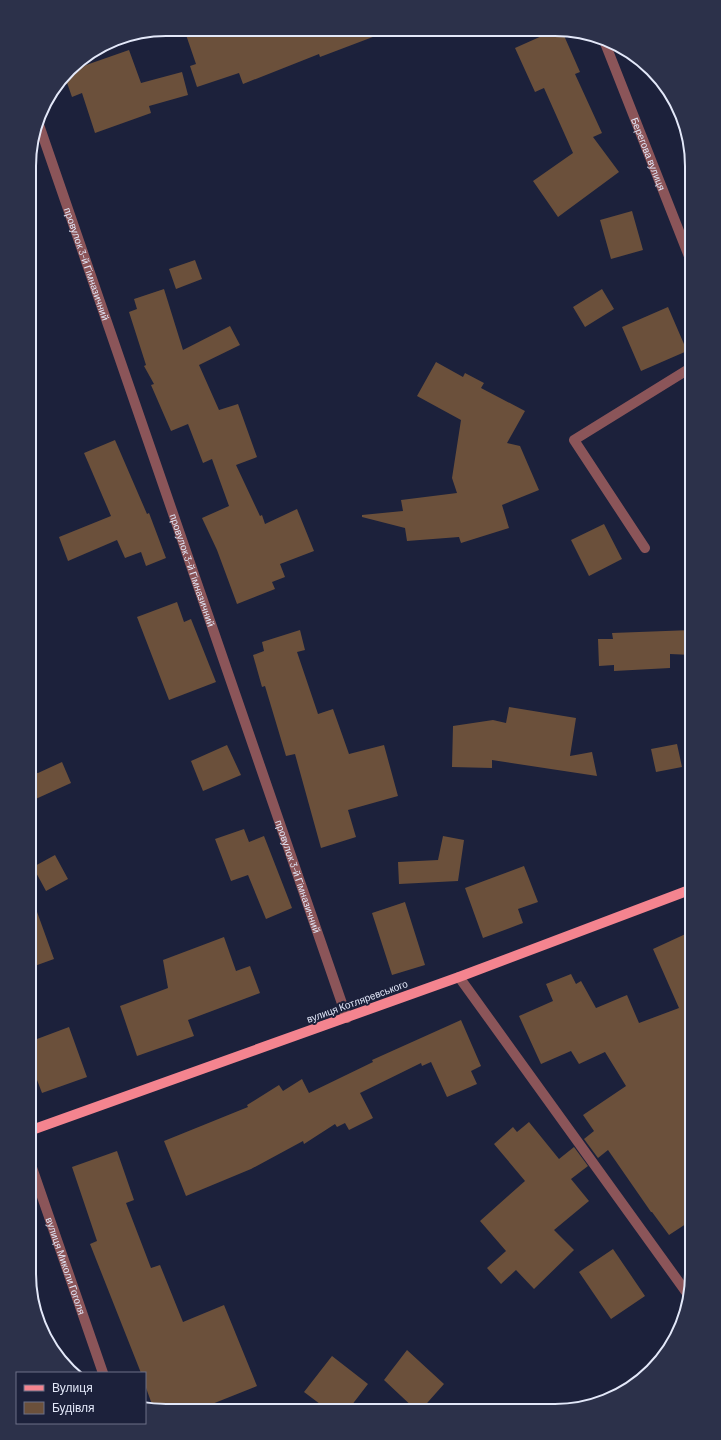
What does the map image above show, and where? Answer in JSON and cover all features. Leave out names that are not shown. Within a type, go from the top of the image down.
[{"type":"main road","name":"вулиця Котляревського","points":[[36,1129],[347,1018],[685,892]]},
{"type":"street","name":"Берегова вулиця","points":[[606,47],[685,246]]},
{"type":"street","name":"провулок 3-й Гімназичний","points":[[41,130],[347,1018]]},
{"type":"street","points":[[645,548],[574,440],[685,371]]},
{"type":"street","points":[[459,977],[684,1289]]},
{"type":"street","name":"вулиця Миколи Гоголя","points":[[36,1179],[103,1372]]},
{"type":"building","points":[[186,36],[375,36],[320,57],[319,54],[243,84],[239,73],[197,87],[190,66],[196,64]]},
{"type":"building","points":[[542,36],[564,37],[580,72],[575,74],[602,133],[593,137],[619,172],[558,217],[533,181],[573,153],[544,88],[535,92],[515,48]]},
{"type":"building","points":[[129,50],[141,83],[182,72],[188,95],[149,106],[151,113],[95,133],[82,93],[72,97],[67,82],[82,66]]},
{"type":"building","points":[[632,211],[643,250],[611,259],[600,220]]},
{"type":"building","points":[[195,260],[202,279],[176,289],[169,269]]},
{"type":"building","points":[[164,289],[183,350],[230,326],[240,345],[199,365],[219,410],[238,404],[257,457],[236,465],[260,516],[262,515],[265,524],[297,509],[314,551],[280,564],[285,577],[272,582],[275,589],[237,604],[217,550],[202,518],[229,506],[212,459],[203,463],[188,424],[171,431],[151,385],[154,384],[144,366],[146,365],[129,312],[137,309],[134,299]]},
{"type":"building","points":[[602,289],[614,309],[585,327],[573,307]]},
{"type":"building","points":[[668,307],[685,346],[685,352],[641,371],[622,327]]},
{"type":"building","points":[[436,362],[463,377],[465,373],[484,383],[481,388],[525,411],[507,443],[520,446],[539,490],[502,505],[509,528],[461,543],[459,537],[407,541],[405,528],[362,517],[362,515],[403,511],[401,500],[457,493],[452,478],[461,420],[417,396]]},
{"type":"building","points":[[115,440],[147,514],[149,513],[166,558],[146,566],[141,552],[125,558],[117,540],[68,561],[59,537],[111,516],[84,453]]},
{"type":"building","points":[[604,524],[622,559],[589,576],[571,540]]},
{"type":"building","points":[[177,602],[184,622],[191,619],[216,682],[169,700],[137,617]]},
{"type":"building","points":[[300,630],[305,650],[297,652],[318,714],[333,709],[349,754],[384,745],[398,796],[348,810],[356,837],[321,848],[295,754],[286,756],[265,686],[262,687],[253,655],[264,651],[262,642]]},
{"type":"building","points":[[685,630],[685,655],[670,654],[670,668],[614,671],[614,665],[599,666],[598,639],[613,639],[612,633]]},
{"type":"building","points":[[509,707],[576,718],[570,756],[592,752],[597,776],[492,760],[492,768],[452,767],[453,726],[493,720],[506,723]]},
{"type":"building","points":[[677,744],[682,767],[656,772],[651,749]]},
{"type":"building","points":[[227,745],[241,775],[203,791],[191,761]]},
{"type":"building","points":[[62,762],[71,783],[36,799],[36,773]]},
{"type":"building","points":[[244,829],[249,842],[264,836],[292,908],[266,919],[248,875],[231,881],[215,839]]},
{"type":"building","points":[[443,836],[464,840],[458,881],[399,884],[398,862],[438,860]]},
{"type":"building","points":[[55,855],[68,879],[46,891],[36,873],[36,865]]},
{"type":"building","points":[[524,866],[538,902],[518,909],[523,923],[483,938],[465,888]]},
{"type":"building","points":[[405,902],[425,965],[392,975],[372,913]]},
{"type":"building","points":[[36,909],[54,959],[36,965]]},
{"type":"building","points":[[685,934],[685,1225],[669,1235],[651,1212],[608,1150],[598,1158],[584,1139],[594,1131],[583,1115],[626,1086],[605,1052],[579,1064],[571,1051],[541,1064],[519,1016],[553,1001],[546,984],[571,974],[576,984],[581,981],[596,1008],[627,995],[639,1023],[679,1008],[653,949]]},
{"type":"building","points":[[224,937],[236,971],[250,966],[260,993],[188,1020],[194,1036],[137,1056],[120,1006],[168,988],[163,960]]},
{"type":"building","points":[[461,1020],[481,1066],[471,1071],[477,1084],[447,1097],[431,1062],[422,1066],[421,1063],[360,1093],[373,1118],[349,1130],[345,1123],[337,1127],[335,1124],[304,1144],[303,1141],[251,1169],[186,1196],[164,1141],[248,1107],[247,1105],[279,1085],[283,1091],[302,1079],[309,1093],[373,1062],[372,1060]]},
{"type":"building","points":[[69,1027],[87,1077],[42,1093],[36,1077],[36,1039]]},
{"type":"building","points":[[529,1122],[559,1159],[574,1147],[588,1166],[571,1179],[589,1201],[554,1230],[574,1250],[534,1289],[516,1270],[501,1284],[487,1268],[506,1251],[480,1221],[525,1181],[494,1144],[513,1127],[517,1132]]},
{"type":"building","points":[[117,1151],[134,1200],[126,1203],[151,1268],[160,1265],[183,1322],[224,1305],[257,1386],[212,1404],[152,1403],[146,1388],[146,1372],[141,1372],[90,1244],[97,1241],[72,1167]]},
{"type":"building","points":[[613,1249],[645,1296],[611,1319],[579,1272]]},
{"type":"building","points":[[407,1350],[444,1384],[426,1404],[410,1404],[384,1380]]},
{"type":"building","points":[[332,1356],[368,1384],[353,1404],[320,1404],[304,1392]]}]
